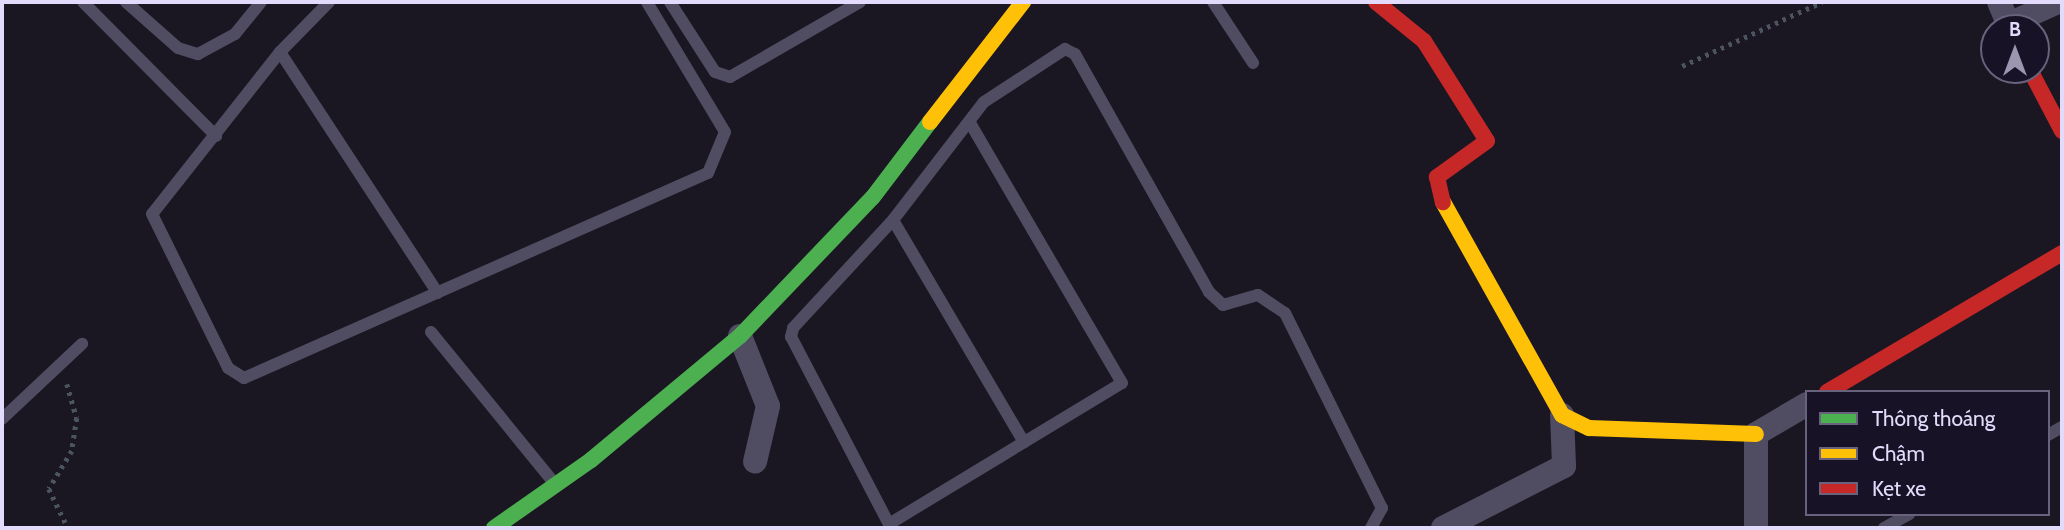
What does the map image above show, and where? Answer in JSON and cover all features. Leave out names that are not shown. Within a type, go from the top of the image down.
[{"type":"street","points":[[494,528],[555,485],[740,336],[873,197],[1023,2]]},
{"type":"street","points":[[1376,2],[1424,41],[1487,141],[1437,177],[1443,204],[1562,415],[1564,466],[1443,528]]},
{"type":"street","points":[[2019,14],[2058,2]]},
{"type":"street","points":[[2038,84],[2062,131]]},
{"type":"street","points":[[1831,390],[2062,253]]},
{"type":"street","points":[[740,336],[768,406],[755,463]]},
{"type":"street","points":[[1562,415],[1589,428],[1756,434],[1805,405]]},
{"type":"street","points":[[1756,434],[1756,528]]},
{"type":"lane","points":[[83,2],[216,136]]},
{"type":"lane","points":[[125,2],[178,48],[198,54],[235,34],[261,2]]},
{"type":"lane","points":[[329,2],[280,52],[152,214],[228,368],[244,378],[708,173],[724,132],[646,2]]},
{"type":"lane","points":[[670,2],[715,72],[730,77],[860,2]]},
{"type":"lane","points":[[1213,2],[1253,63]]},
{"type":"lane","points":[[971,125],[1122,383],[890,526],[791,337],[893,220],[971,125],[984,102],[1065,49],[1075,54],[1209,292],[1223,305],[1258,295],[1285,313],[1382,508],[1371,528]]},
{"type":"lane","points":[[280,52],[438,293]]},
{"type":"lane","points":[[893,220],[1024,442]]},
{"type":"lane","points":[[430,332],[555,485]]},
{"type":"lane","points":[[2,419],[82,344]]},
{"type":"lane","points":[[1884,528],[1905,516]]},
{"type":"path","points":[[1682,66],[1822,2]]},
{"type":"path","points":[[57,368],[77,418],[72,451],[49,489],[68,528]]},
{"type":"traffic: fast","points":[[494,528],[591,460],[740,336],[873,197],[930,122]]},
{"type":"traffic: slow","points":[[930,122],[1023,2]]},
{"type":"traffic: slow","points":[[1443,202],[1562,415],[1589,428],[1756,434]]},
{"type":"traffic: jam","points":[[1376,2],[1424,41],[1487,141],[1437,177],[1443,202]]},
{"type":"traffic: jam","points":[[2037,84],[2062,131]]},
{"type":"traffic: jam","points":[[1830,390],[2062,253]]}]
